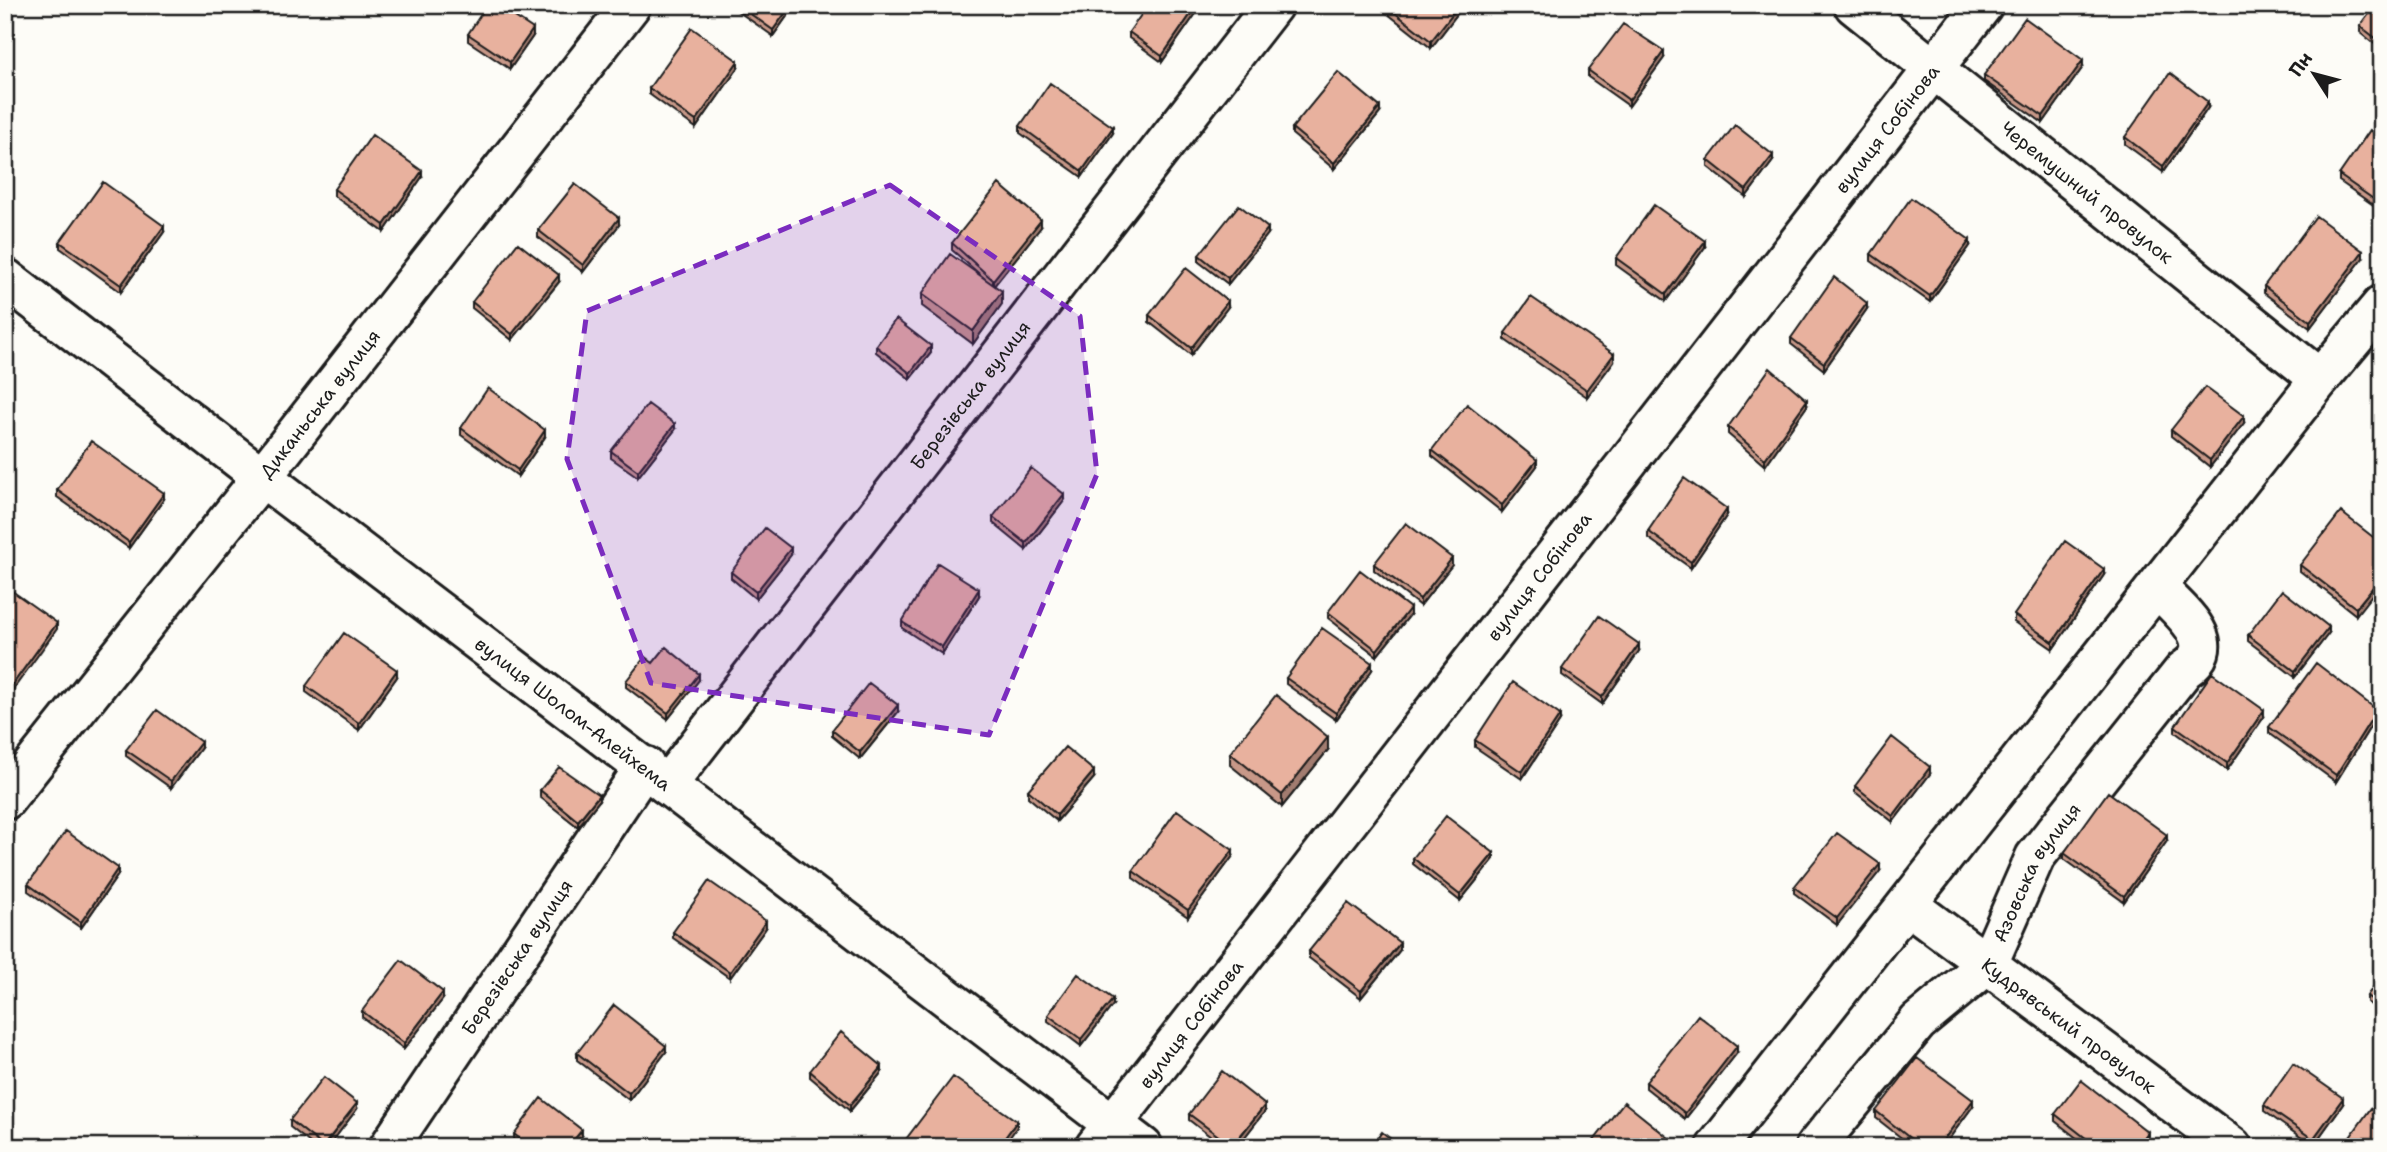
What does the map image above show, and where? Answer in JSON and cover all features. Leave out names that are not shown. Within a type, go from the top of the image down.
[{"type":"street","name":"Диканьська вулиця","points":[[5,800],[631,5]]},
{"type":"street","name":"Березівська вулиця","points":[[389,1147],[656,776],[1273,5]]},
{"type":"street","name":"Черемушний провулок","points":[[1854,5],[2320,379]]},
{"type":"street","name":"вулиця Собінова","points":[[1104,1135],[1983,5]]},
{"type":"street","name":"вулиця Шолом-Алейхема","points":[[5,278],[656,776],[1104,1135],[1143,1147]]},
{"type":"street","points":[[1716,1147],[2320,379],[2382,305]]},
{"type":"street","name":"Азовська вулиця","points":[[1815,1147],[1918,1022],[1988,964],[2035,857],[2184,670],[2198,657],[2201,647],[2196,628],[2157,587]]},
{"type":"street","name":"Кудрявський провулок","points":[[1908,905],[2232,1147]]},
{"type":"highlighted area","points":[[890,185],[1080,316],[1097,474],[989,735],[651,683],[567,459],[587,311]]},
{"type":"building","points":[[487,5],[497,5],[533,29],[510,62],[468,34]]},
{"type":"building","points":[[738,5],[791,5],[773,30]]},
{"type":"building","points":[[1148,5],[1197,5],[1162,56],[1129,32]]},
{"type":"building","points":[[1385,5],[1459,5],[1431,41]]},
{"type":"building","points":[[2376,5],[2382,5],[2382,43],[2360,26]]},
{"type":"building","points":[[2025,18],[2083,60],[2043,116],[1984,75]]},
{"type":"building","points":[[1623,24],[1664,51],[1629,100],[1588,70]]},
{"type":"building","points":[[692,28],[738,61],[696,121],[649,88]]},
{"type":"building","points":[[1338,72],[1380,107],[1334,163],[1292,128]]},
{"type":"building","points":[[2170,73],[2208,102],[2163,166],[2125,137]]},
{"type":"building","points":[[1050,83],[1113,127],[1082,171],[1020,126]]},
{"type":"building","points":[[1735,125],[1773,155],[1746,190],[1708,160]]},
{"type":"building","points":[[2370,130],[2382,138],[2382,205],[2339,175]]},
{"type":"building","points":[[372,135],[422,171],[384,225],[334,189]]},
{"type":"building","points":[[103,182],[164,226],[121,285],[60,242]]},
{"type":"building","points":[[575,184],[619,218],[583,265],[538,230]]},
{"type":"building","points":[[999,184],[1041,220],[993,280],[952,243]]},
{"type":"building","points":[[1911,198],[1970,240],[1930,296],[1871,254]]},
{"type":"building","points":[[1239,205],[1268,228],[1228,278],[1199,255]]},
{"type":"building","points":[[1654,205],[1705,241],[1666,294],[1616,258]]},
{"type":"building","points":[[2316,216],[2363,251],[2310,321],[2264,286]]},
{"type":"building","points":[[518,243],[559,275],[512,334],[472,302]]},
{"type":"building","points":[[950,254],[1002,291],[973,331],[922,294]]},
{"type":"building","points":[[1186,268],[1228,301],[1191,348],[1149,315]]},
{"type":"building","points":[[1834,277],[1867,303],[1824,363],[1791,338]]},
{"type":"building","points":[[1531,297],[1614,354],[1587,390],[1505,333]]},
{"type":"building","points":[[896,319],[931,346],[910,373],[876,346]]},
{"type":"building","points":[[1770,368],[1807,400],[1765,459],[1728,427]]},
{"type":"building","points":[[2205,387],[2244,416],[2210,460],[2171,430]]},
{"type":"building","points":[[488,388],[545,430],[518,470],[461,428]]},
{"type":"building","points":[[648,404],[675,424],[638,471],[611,451]]},
{"type":"building","points":[[1467,404],[1537,460],[1502,505],[1432,450]]},
{"type":"building","points":[[91,441],[164,493],[129,542],[57,490]]},
{"type":"building","points":[[1031,468],[1064,494],[1026,543],[993,517]]},
{"type":"building","points":[[1684,478],[1727,509],[1691,562],[1648,531]]},
{"type":"building","points":[[2341,512],[2382,544],[2382,576],[2356,608],[2300,565]]},
{"type":"building","points":[[1406,523],[1452,558],[1420,599],[1374,564]]},
{"type":"building","points":[[765,528],[791,548],[756,592],[731,572]]},
{"type":"building","points":[[2065,541],[2104,569],[2053,642],[2014,615]]},
{"type":"building","points":[[938,563],[979,589],[942,647],[902,622]]},
{"type":"building","points":[[1360,570],[1410,608],[1377,650],[1328,612]]},
{"type":"building","points":[[5,586],[57,623],[7,692],[5,690]]},
{"type":"building","points":[[2282,590],[2329,627],[2295,671],[2248,635]]},
{"type":"building","points":[[1599,616],[1639,644],[1602,697],[1562,669]]},
{"type":"building","points":[[1322,628],[1372,663],[1336,713],[1286,678]]},
{"type":"building","points":[[344,633],[397,670],[359,723],[306,686]]},
{"type":"building","points":[[666,647],[699,674],[668,713],[626,681],[645,657],[653,663]]},
{"type":"building","points":[[2316,663],[2377,710],[2336,775],[2269,727]]},
{"type":"building","points":[[2212,673],[2264,710],[2227,763],[2175,726]]},
{"type":"building","points":[[1513,682],[1560,715],[1522,772],[1475,740]]},
{"type":"building","points":[[869,683],[898,705],[860,752],[832,730]]},
{"type":"building","points":[[1276,695],[1328,737],[1282,795],[1230,753]]},
{"type":"building","points":[[157,710],[201,742],[171,781],[126,750]]},
{"type":"building","points":[[1892,737],[1930,767],[1893,816],[1855,786]]},
{"type":"building","points":[[1065,747],[1094,771],[1057,815],[1028,790]]},
{"type":"building","points":[[559,767],[599,795],[578,821],[540,790]]},
{"type":"building","points":[[2108,792],[2167,835],[2124,896],[2064,853]]},
{"type":"building","points":[[1177,810],[1233,850],[1188,910],[1133,871]]},
{"type":"building","points":[[1446,816],[1494,853],[1460,895],[1413,858]]},
{"type":"building","points":[[66,831],[118,868],[81,922],[28,884]]},
{"type":"building","points":[[1837,833],[1880,864],[1837,918],[1794,887]]},
{"type":"building","points":[[709,881],[766,921],[730,972],[673,932]]},
{"type":"building","points":[[1348,903],[1400,943],[1361,991],[1309,951]]},
{"type":"building","points":[[401,960],[443,992],[404,1043],[362,1011]]},
{"type":"building","points":[[1078,974],[1113,999],[1081,1039],[1048,1015]]},
{"type":"building","points":[[2382,975],[2382,1007],[2367,996]]},
{"type":"building","points":[[614,1005],[666,1046],[629,1093],[577,1053]]},
{"type":"building","points":[[1698,1015],[1737,1046],[1685,1113],[1646,1082]]},
{"type":"building","points":[[841,1032],[882,1066],[850,1105],[810,1071]]},
{"type":"building","points":[[1917,1058],[1973,1100],[1938,1147],[1921,1147],[1876,1111]]},
{"type":"building","points":[[2293,1063],[2343,1098],[2313,1139],[2264,1105]]},
{"type":"building","points":[[1222,1071],[1265,1105],[1232,1146],[1189,1114]]},
{"type":"building","points":[[324,1077],[357,1103],[323,1146],[290,1120]]},
{"type":"building","points":[[953,1077],[1017,1121],[998,1147],[900,1147]]},
{"type":"building","points":[[2081,1080],[2148,1132],[2137,1147],[2089,1147],[2092,1143],[2055,1114]]},
{"type":"building","points":[[541,1098],[582,1130],[568,1147],[530,1147],[514,1134]]},
{"type":"building","points":[[1624,1102],[1670,1139],[1663,1147],[1589,1147]]},
{"type":"building","points":[[2371,1108],[2382,1116],[2382,1147],[2343,1147]]},
{"type":"building","points":[[1382,1132],[1401,1147],[1371,1147]]}]
